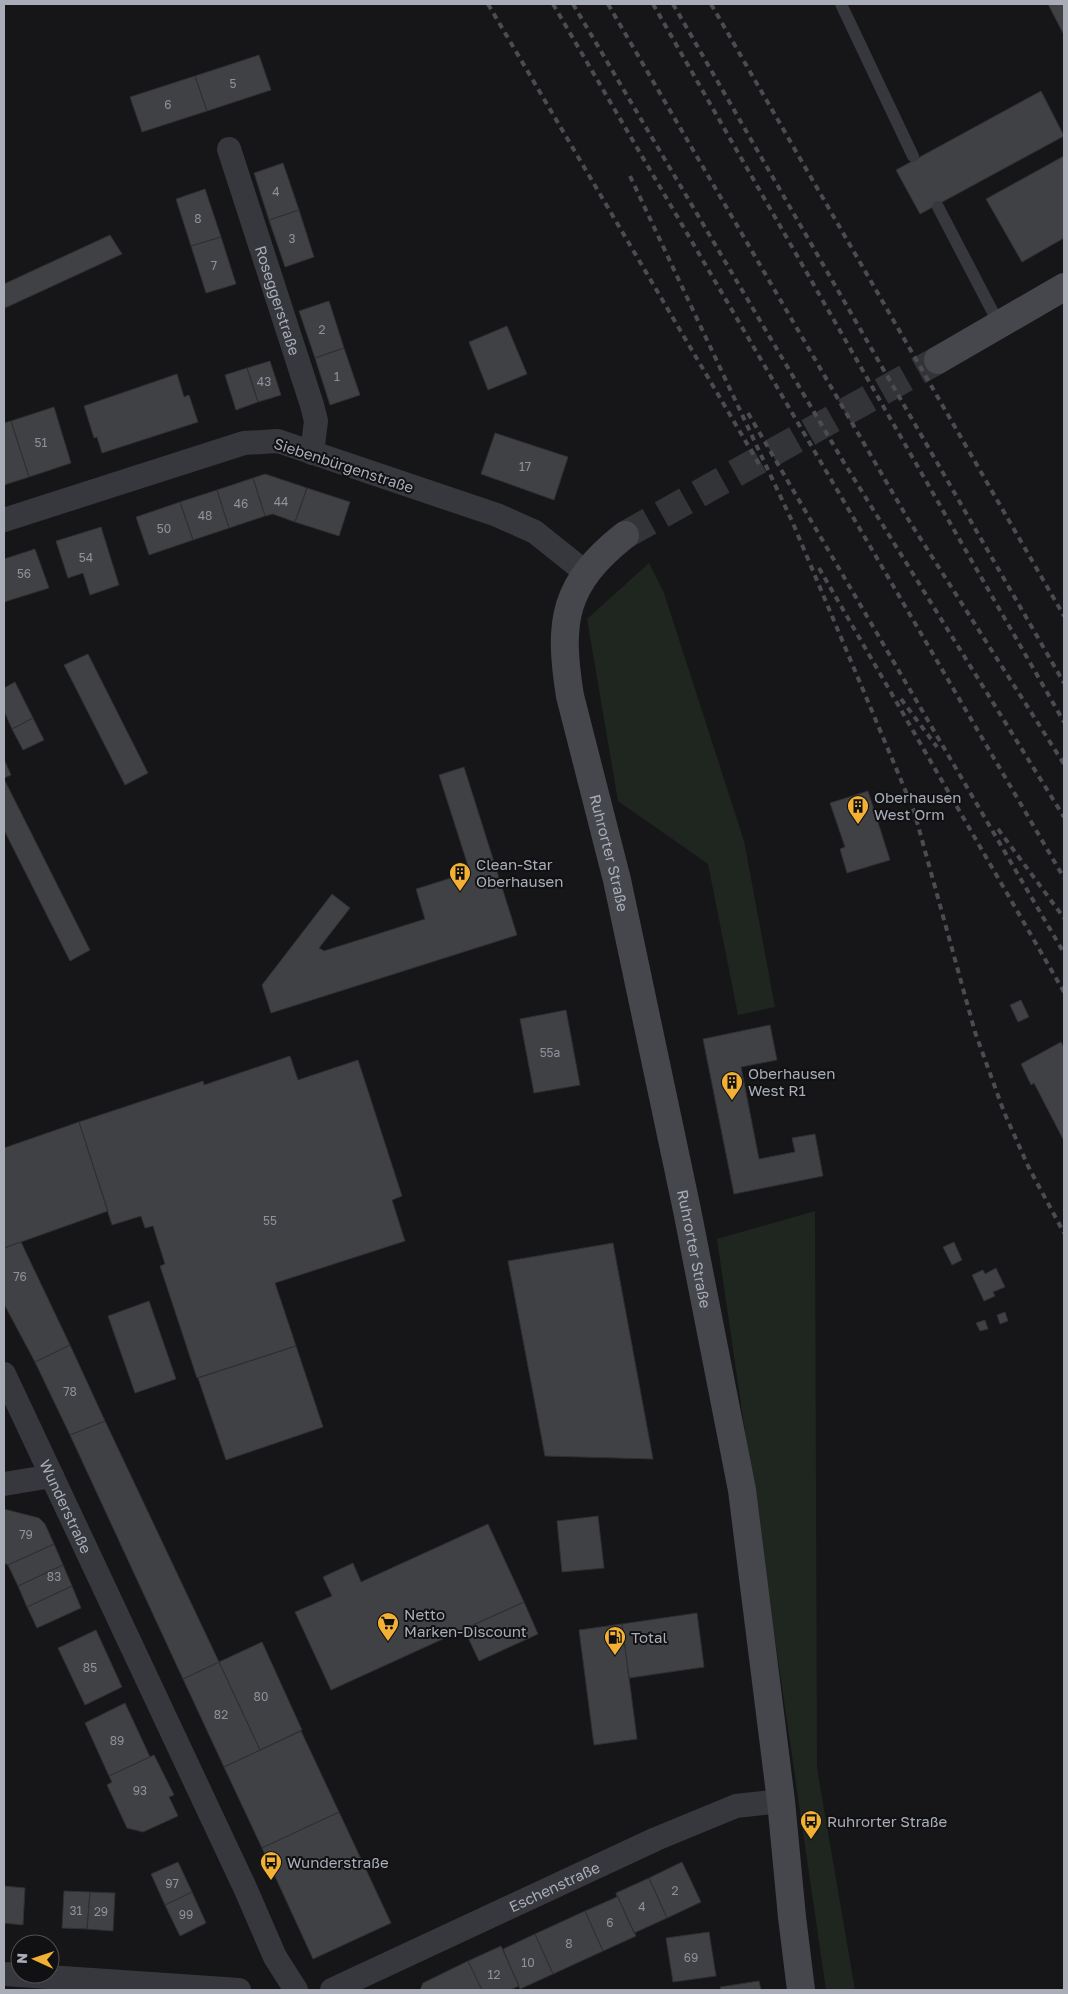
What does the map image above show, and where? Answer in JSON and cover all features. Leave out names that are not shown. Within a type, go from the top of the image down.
[{"type":"main road","points":[[938,360],[1064,287]]},
{"type":"main road","name":"Ruhrorter Straße","points":[[625,535],[602,553],[585,572],[571,598],[565,629],[565,667],[570,696],[617,880],[723,1385],[742,1490],[781,1801],[801,1990]]},
{"type":"street","name":"Roseggerstraße","points":[[228,149],[312,405],[316,421],[312,453]]},
{"type":"street","name":"Siebenbürgenstraße","points":[[4,520],[244,443],[278,441],[467,505],[520,525],[535,532],[585,572]]},
{"type":"street","name":"Wunderstraße","points":[[4,1374],[246,1890],[275,1957],[296,1990]]},
{"type":"street","points":[[4,1484],[52,1476]]},
{"type":"street","name":"Eschenstraße","points":[[332,1990],[736,1806],[781,1801]]},
{"type":"street","points":[[4,1974],[238,1990]]},
{"type":"lane","points":[[841,4],[914,156]]},
{"type":"lane","points":[[938,207],[998,324]]},
{"type":"shaded area","points":[[649,563],[664,593],[744,841],[775,1007],[738,1015],[708,864],[618,801],[587,619]]},
{"type":"shaded area","points":[[815,1211],[817,1768],[855,1990],[826,1990],[717,1239]]},
{"type":"building","points":[[1048,4],[1064,4],[1064,35]]},
{"type":"building","points":[[259,55],[271,90],[207,111],[195,76]]},
{"type":"building","points":[[195,76],[207,111],[142,132],[130,97]]},
{"type":"building","points":[[1041,91],[1064,136],[920,214],[896,170]]},
{"type":"building","points":[[1064,156],[1064,238],[1022,262],[986,199]]},
{"type":"building","points":[[283,163],[299,210],[269,220],[254,173]]},
{"type":"building","points":[[205,189],[221,237],[191,246],[176,199]]},
{"type":"building","points":[[299,210],[314,257],[285,267],[269,220]]},
{"type":"building","points":[[110,235],[122,254],[5,308],[4,284]]},
{"type":"building","points":[[221,237],[236,284],[206,293],[191,246]]},
{"type":"building","points":[[329,301],[344,348],[315,358],[299,311]]},
{"type":"building","points":[[507,326],[527,374],[488,390],[469,342]]},
{"type":"building","points":[[344,348],[360,395],[330,405],[315,358]]},
{"type":"building","points":[[270,361],[281,395],[258,402],[247,368]]},
{"type":"building","points":[[247,368],[258,402],[236,410],[225,375]]},
{"type":"building","points":[[177,374],[184,397],[189,395],[198,422],[102,453],[97,437],[94,438],[84,406]]},
{"type":"building","points":[[54,407],[71,463],[29,477],[11,421]]},
{"type":"building","points":[[11,421],[29,477],[4,485],[4,423]]},
{"type":"building","points":[[495,433],[568,457],[554,500],[481,474]]},
{"type":"building","points":[[265,474],[307,488],[295,522],[273,514],[265,516],[253,478]]},
{"type":"building","points":[[253,478],[265,516],[229,528],[217,490]]},
{"type":"building","points":[[307,488],[350,502],[339,536],[295,522]]},
{"type":"building","points":[[217,490],[229,528],[193,540],[180,502]]},
{"type":"building","points":[[180,502],[193,540],[149,555],[136,517]]},
{"type":"building","points":[[101,527],[119,585],[90,595],[83,573],[68,578],[56,541]]},
{"type":"building","points":[[35,549],[49,588],[4,602],[4,559]]},
{"type":"building","points":[[88,654],[148,773],[125,785],[64,665]]},
{"type":"building","points":[[15,682],[33,718],[12,729],[4,711],[4,688]]},
{"type":"building","points":[[33,718],[44,740],[23,750],[12,729]]},
{"type":"building","points":[[4,759],[11,775],[4,778]]},
{"type":"building","name":"Clean-Star Oberhausen","points":[[464,767],[517,935],[271,1013],[262,985],[332,894],[350,908],[319,948],[324,951],[425,919],[416,889],[470,872],[439,775]]},
{"type":"building","points":[[4,779],[90,950],[70,961],[4,830]]},
{"type":"building","name":"Oberhausen West Orm","points":[[868,791],[890,860],[847,873],[840,849],[845,847],[830,803]]},
{"type":"building","points":[[1021,1000],[1029,1017],[1018,1022],[1010,1005]]},
{"type":"building","points":[[566,1010],[580,1085],[534,1093],[520,1019]]},
{"type":"building","name":"Oberhausen West R1","points":[[770,1025],[777,1060],[741,1067],[759,1159],[795,1152],[792,1138],[815,1134],[823,1176],[734,1194],[703,1039]]},
{"type":"building","points":[[1061,1042],[1064,1048],[1064,1141],[1034,1083],[1031,1085],[1021,1064]]},
{"type":"building","points":[[290,1056],[298,1080],[358,1060],[402,1196],[392,1200],[405,1241],[275,1283],[296,1346],[197,1378],[160,1266],[165,1264],[153,1226],[145,1228],[141,1216],[112,1225],[79,1122],[203,1081],[204,1085]]},
{"type":"building","points":[[79,1122],[108,1211],[4,1248],[4,1148]]},
{"type":"building","points":[[21,1242],[70,1345],[35,1362],[4,1304],[4,1248]]},
{"type":"building","points":[[954,1242],[962,1260],[952,1265],[943,1247]]},
{"type":"building","points":[[613,1243],[653,1459],[545,1456],[508,1261]]},
{"type":"building","points":[[996,1268],[1005,1287],[993,1292],[995,1296],[984,1301],[972,1275],[983,1270],[985,1274]]},
{"type":"building","points":[[149,1301],[176,1379],[135,1393],[108,1316]]},
{"type":"building","points":[[1005,1312],[1008,1321],[1000,1324],[997,1315]]},
{"type":"building","points":[[985,1320],[988,1329],[980,1331],[976,1323]]},
{"type":"building","points":[[70,1345],[105,1421],[70,1435],[35,1362]]},
{"type":"building","points":[[296,1346],[323,1427],[226,1460],[198,1378]]},
{"type":"building","points":[[105,1421],[219,1662],[183,1679],[70,1435]]},
{"type":"building","points":[[4,1509],[39,1518],[45,1524],[54,1544],[8,1565],[4,1563]]},
{"type":"building","points":[[598,1516],[604,1568],[562,1572],[557,1521]]},
{"type":"building","points":[[488,1524],[524,1602],[331,1690],[295,1612],[332,1596],[323,1577],[353,1563],[361,1582]]},
{"type":"building","points":[[54,1544],[63,1565],[18,1586],[8,1565]]},
{"type":"building","points":[[63,1565],[72,1586],[27,1607],[18,1586]]},
{"type":"building","points":[[72,1586],[81,1608],[37,1628],[27,1607]]},
{"type":"building","points":[[524,1602],[538,1634],[479,1661],[464,1629]]},
{"type":"building","points":[[697,1613],[704,1667],[629,1678],[622,1624]]},
{"type":"building","points":[[622,1624],[637,1739],[594,1745],[579,1630]]},
{"type":"building","points":[[96,1630],[122,1687],[85,1705],[58,1648]]},
{"type":"building","points":[[262,1642],[302,1730],[260,1750],[219,1662]]},
{"type":"building","points":[[219,1662],[260,1750],[224,1767],[183,1679]]},
{"type":"building","points":[[125,1703],[150,1757],[109,1776],[85,1723]]},
{"type":"building","points":[[301,1731],[339,1812],[262,1848],[224,1767]]},
{"type":"building","points":[[154,1755],[174,1795],[169,1797],[178,1816],[143,1832],[127,1828],[107,1785],[112,1782],[109,1776]]},
{"type":"building","points":[[339,1812],[391,1923],[313,1959],[262,1848]]},
{"type":"building","points":[[178,1862],[192,1892],[165,1905],[151,1874]]},
{"type":"building","points":[[682,1862],[701,1902],[667,1918],[649,1878]]},
{"type":"building","points":[[649,1878],[667,1918],[634,1933],[616,1893]]},
{"type":"building","points":[[4,1886],[25,1888],[23,1925],[4,1923]]},
{"type":"building","points":[[64,1891],[90,1892],[87,1929],[62,1928]]},
{"type":"building","points":[[90,1892],[115,1893],[113,1931],[87,1929]]},
{"type":"building","points":[[192,1892],[206,1923],[180,1936],[165,1905]]},
{"type":"building","points":[[616,1893],[636,1936],[603,1951],[585,1911],[617,1897]]},
{"type":"building","points":[[585,1911],[603,1951],[553,1974],[535,1934]]},
{"type":"building","points":[[709,1932],[716,1976],[673,1982],[666,1938]]},
{"type":"building","points":[[535,1934],[553,1974],[520,1989],[503,1949]]},
{"type":"building","points":[[501,1946],[519,1986],[510,1990],[482,1990],[468,1961]]},
{"type":"building","points":[[468,1961],[482,1990],[420,1990],[423,1983]]},
{"type":"building","points":[[759,1981],[761,1990],[721,1990],[720,1987]]},
{"type":"tunnel","points":[[625,535],[938,360]]},
{"type":"railway","points":[[488,4],[759,464]]},
{"type":"railway","points":[[553,4],[1064,878]]},
{"type":"railway","points":[[573,4],[843,461],[1064,817]]},
{"type":"railway","points":[[608,4],[908,519],[1064,764]]},
{"type":"railway","points":[[653,4],[1064,722]]},
{"type":"railway","points":[[673,4],[1064,683]]},
{"type":"railway","points":[[711,4],[1064,616]]},
{"type":"railway","points":[[630,176],[792,521],[914,811],[975,1032],[1004,1112],[1029,1168],[1064,1233]]},
{"type":"railway","points":[[748,413],[1064,953]]},
{"type":"railway","points":[[819,568],[1064,992]]},
{"type":"railway","points":[[901,699],[937,747]]},
{"type":"railway","points":[[998,829],[1064,918]]},
{"type":"place","name":"Oberhausen West Orm","points":[[858,825]]},
{"type":"place","name":"Clean-Star Oberhausen","points":[[460,892]]},
{"type":"place","name":"Oberhausen West R1","points":[[732,1101]]},
{"type":"place","name":"Netto Marken-Discount","points":[[388,1642]]},
{"type":"place","name":"Total","points":[[615,1656]]},
{"type":"place","name":"Ruhrorter Straße","points":[[811,1840]]},
{"type":"place","name":"Wunderstraße","points":[[271,1881]]}]
